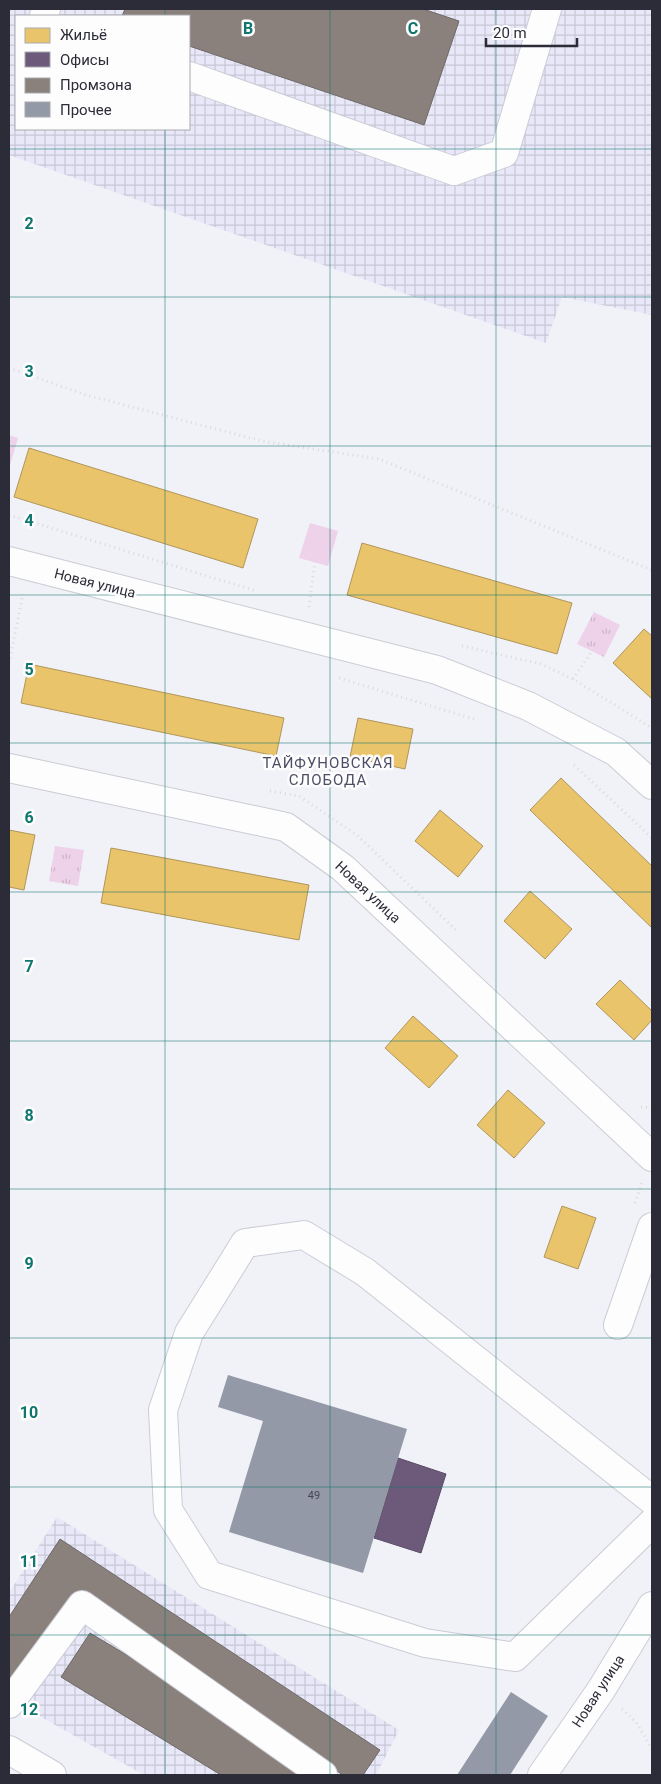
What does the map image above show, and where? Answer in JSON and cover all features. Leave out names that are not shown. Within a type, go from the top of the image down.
[{"type":"street","points":[[190,76],[454,171],[504,152],[548,9]]},
{"type":"street","name":"Новая улица","points":[[9,561],[437,670],[528,706],[616,752],[652,786]]},
{"type":"street","name":"Новая улица","points":[[9,768],[286,826],[343,868],[652,1156]]},
{"type":"street","points":[[618,1325],[652,1227]]},
{"type":"street","points":[[652,1500],[365,1272],[304,1235],[245,1243],[189,1333],[163,1410],[168,1510],[209,1575],[425,1643],[515,1657],[652,1523]]},
{"type":"street","points":[[9,1704],[82,1605],[323,1775]]},
{"type":"street","name":"Новая улица","points":[[542,1775],[601,1690],[652,1606]]},
{"type":"street","points":[[9,1750],[52,1775]]},
{"type":"path","points":[[9,368],[86,395],[262,441],[379,459],[652,570]]},
{"type":"path","points":[[309,608],[315,562]]},
{"type":"path","points":[[9,663],[22,594],[31,595]]},
{"type":"path","points":[[573,678],[592,651]]},
{"type":"path","points":[[336,677],[483,722]]},
{"type":"path","points":[[574,764],[652,838]]},
{"type":"path","points":[[633,1208],[643,1182]]},
{"type":"path","points":[[601,1690],[636,1722],[652,1749]]},
{"type":"shaded area","points":[[9,9],[652,9],[652,315],[562,297],[546,343],[9,155]]},
{"type":"shaded area","points":[[57,1517],[399,1730],[376,1775],[144,1775],[9,1699],[9,1593]]},
{"type":"green space","points":[[9,435],[18,438],[9,469]]},
{"type":"green space","points":[[310,523],[338,531],[328,566],[299,558]]},
{"type":"green space","points":[[594,612],[620,625],[604,657],[577,644]]},
{"type":"green space","points":[[55,846],[84,850],[78,886],[49,881]]},
{"type":"building: Жильё","points":[[29,448],[258,519],[243,568],[14,497]]},
{"type":"building: Жильё","points":[[362,543],[572,603],[557,654],[347,595]]},
{"type":"building: Жильё","points":[[644,629],[652,636],[652,699],[613,663]]},
{"type":"building: Жильё","points":[[29,664],[284,718],[276,756],[21,703]]},
{"type":"building: Жильё","points":[[358,718],[413,729],[405,769],[350,757]]},
{"type":"building: Жильё","points":[[561,778],[652,866],[652,928],[530,810]]},
{"type":"building: Жильё","points":[[440,810],[483,846],[458,877],[415,841]]},
{"type":"building: Жильё","points":[[9,830],[35,835],[24,890],[9,887]]},
{"type":"building: Жильё","points":[[111,848],[309,885],[299,940],[101,903]]},
{"type":"building: Жильё","points":[[530,891],[572,929],[545,959],[504,921]]},
{"type":"building: Жильё","points":[[620,980],[652,1011],[652,1020],[634,1040],[596,1004]]},
{"type":"building: Жильё","points":[[413,1016],[458,1056],[429,1088],[385,1048]]},
{"type":"building: Жильё","points":[[508,1090],[545,1123],[514,1158],[477,1125]]},
{"type":"building: Жильё","points":[[562,1206],[596,1218],[578,1269],[544,1257]]},
{"type":"building: Офисы","points":[[398,1458],[446,1474],[421,1553],[374,1538]]},
{"type":"building: Промзона","points":[[125,9],[423,9],[459,21],[424,125],[190,46],[190,15],[122,15]]},
{"type":"building: Промзона","points":[[60,1539],[380,1750],[363,1775],[343,1775],[76,1598],[9,1688],[9,1617]]},
{"type":"building: Промзона","points":[[90,1633],[326,1775],[221,1775],[61,1677]]},
{"type":"building: Прочее","points":[[228,1375],[407,1429],[363,1573],[229,1532],[263,1421],[218,1407]]},
{"type":"building: Прочее","points":[[511,1692],[548,1716],[510,1775],[457,1775]]},
{"type":"district","name":"ТАЙФУНОВСКАЯ СЛОБОДА","points":[[328,772]]}]
